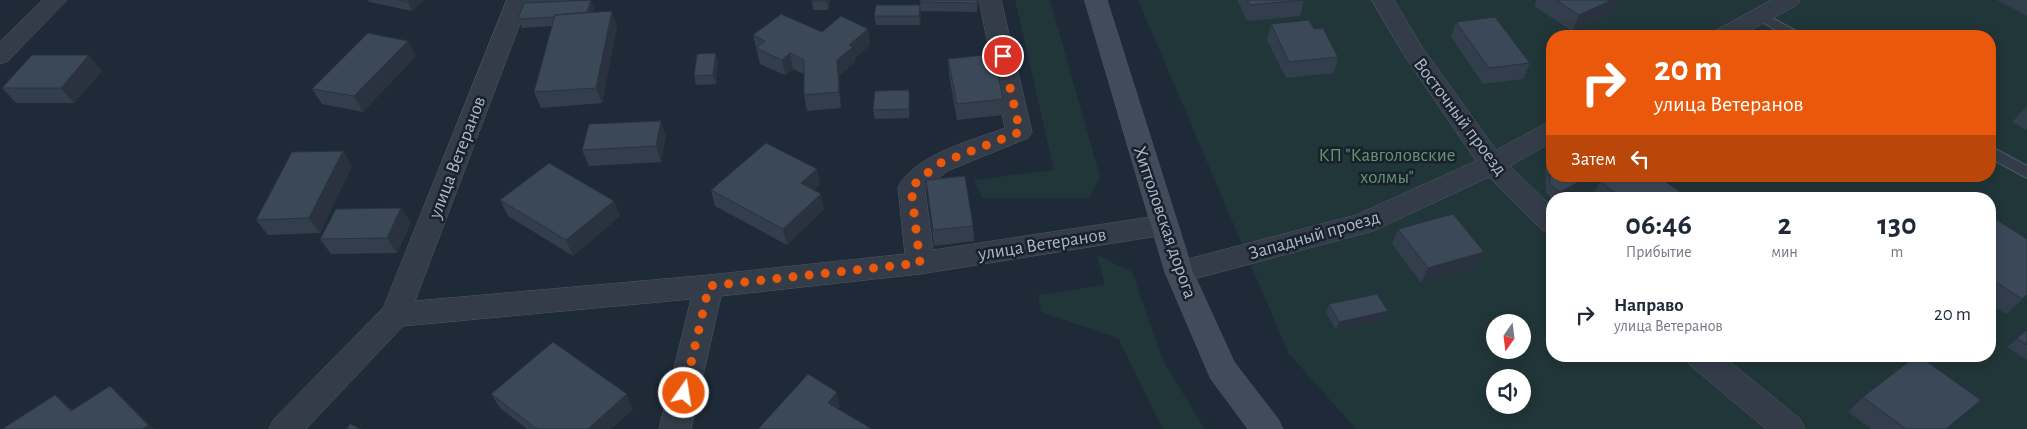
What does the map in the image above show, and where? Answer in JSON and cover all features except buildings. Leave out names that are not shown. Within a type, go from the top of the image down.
[{"type":"street","points":[[0,56],[56,0]]},
{"type":"street","name":"улица Ветеранов","points":[[285,429],[395,315],[518,0]]},
{"type":"street","points":[[920,263],[911,187],[938,164],[1020,132],[990,0]]},
{"type":"street","name":"Хиттоловская дорога","points":[[1096,0],[1180,272],[1222,370],[1267,429]]},
{"type":"street","name":"Восточный проезд","points":[[1383,0],[1412,50],[1492,164],[1546,217]]},
{"type":"street","points":[[1734,30],[1788,0]]},
{"type":"street","points":[[0,28],[28,28]]},
{"type":"street","name":"Западный проезд","points":[[1180,272],[1363,224],[1492,164],[1546,134]]},
{"type":"street","name":"улица Ветеранов","points":[[395,315],[709,286],[920,263],[1164,225]]},
{"type":"street","points":[[676,429],[709,286]]},
{"type":"street","points":[[1708,362],[1789,429]]},
{"type":"lane","points":[[1761,16],[1786,30]]},
{"type":"lane","points":[[1996,155],[2027,173]]},
{"type":"green space","points":[[1015,0],[1050,0],[1100,177],[1089,198],[982,198],[974,180],[1054,170]]},
{"type":"green space","name":"КП \"Кавголовские холмы\"","points":[[1138,0],[2027,0],[2027,429],[1356,429],[1289,354]]},
{"type":"green space","points":[[1097,255],[1132,272],[1163,361],[1205,429],[1163,429],[1118,338],[1041,312],[1038,295],[1105,285]]},
{"type":"route","points":[[684,393],[709,286],[920,263],[911,187],[938,164],[1020,132],[1003,56]]}]
